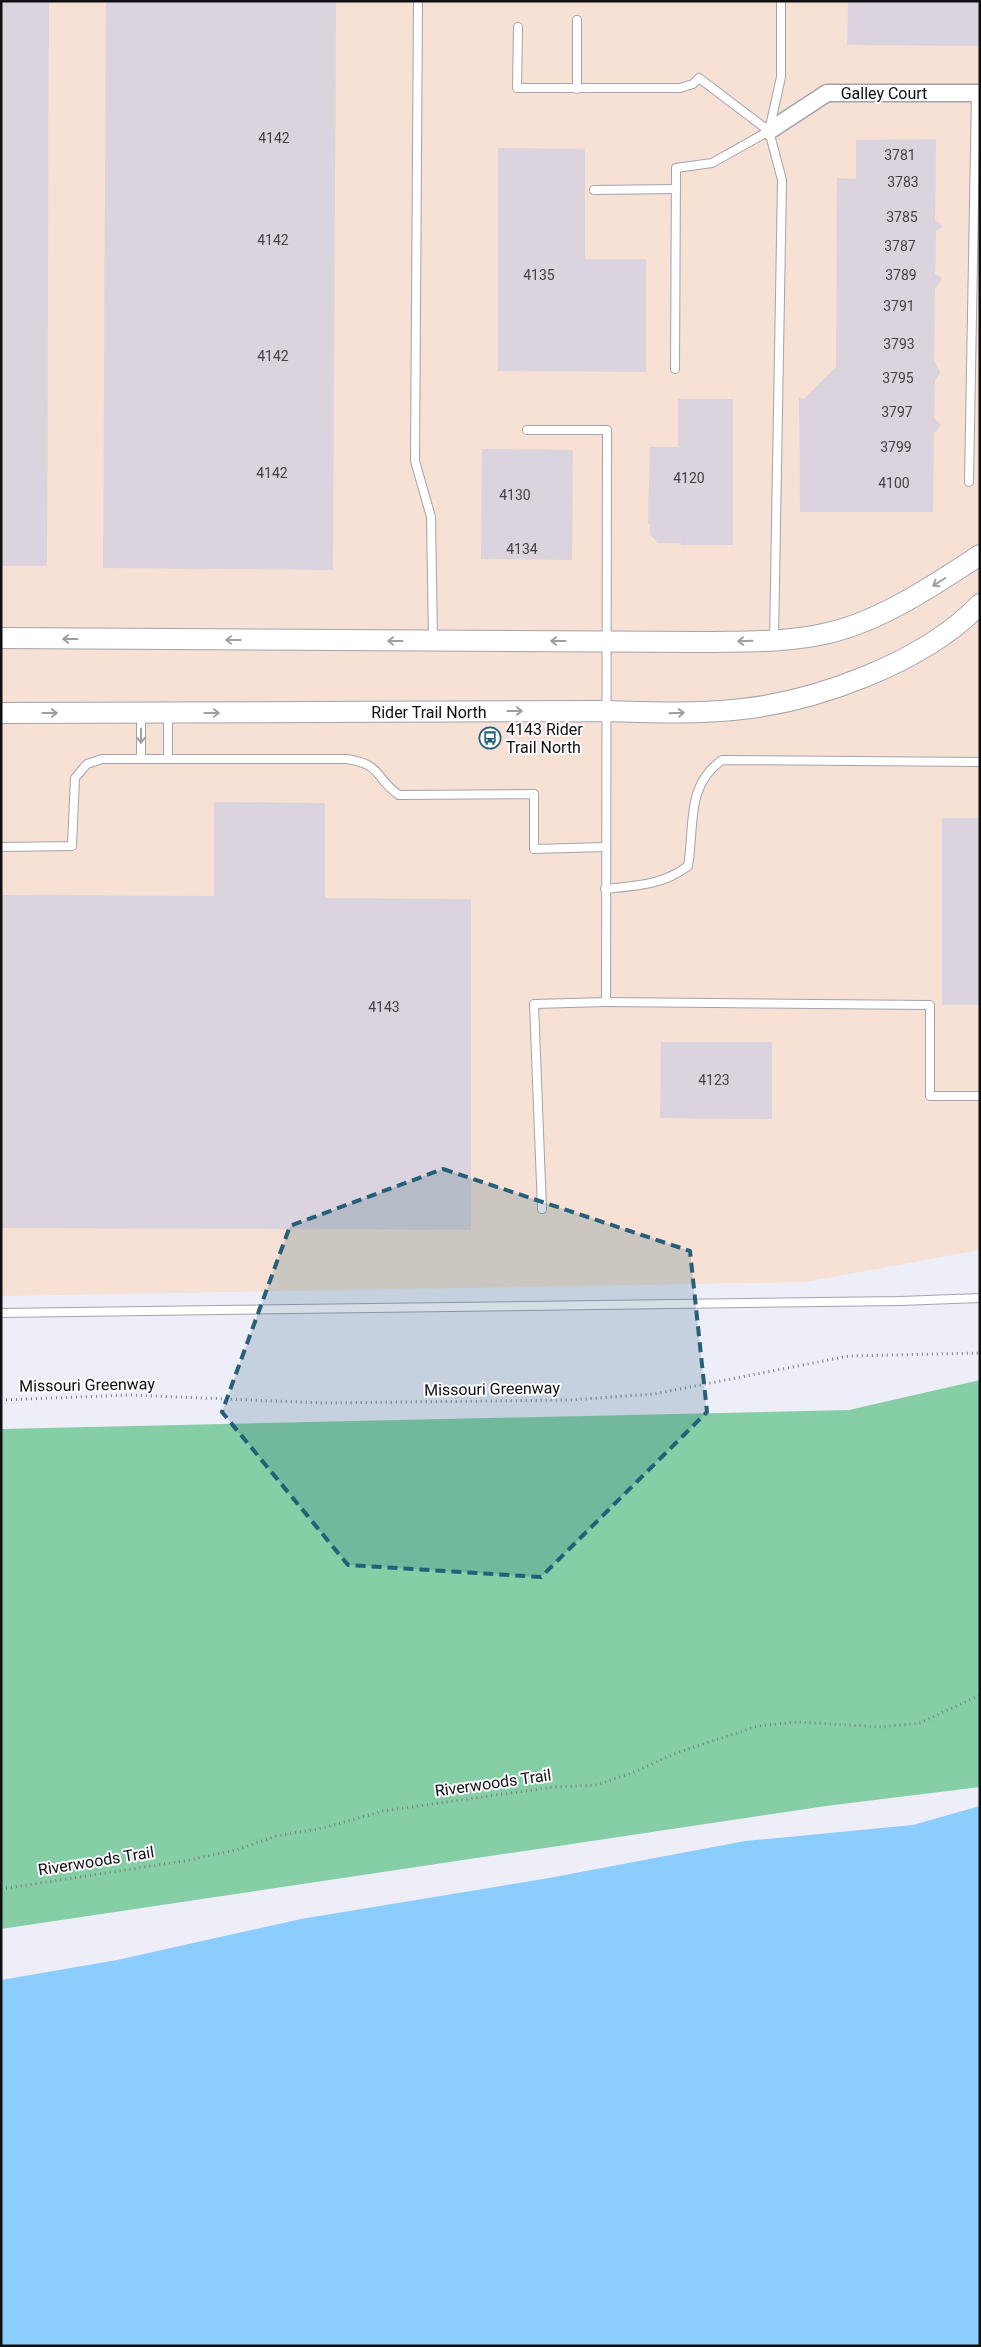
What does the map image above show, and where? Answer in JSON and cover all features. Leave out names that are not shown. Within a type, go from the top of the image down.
[{"type":"street","name":"Galley Court","points":[[769,131],[827,93],[978,93]]},
{"type":"street","points":[[1,638],[606,642],[774,640],[828,633],[880,614],[936,584],[980,555]]},
{"type":"street","name":"Rider Trail North","points":[[1,713],[168,714],[605,711],[670,713],[734,710],[791,701],[883,670],[931,643],[980,604]]},
{"type":"lane","points":[[418,1],[415,461],[430,517],[433,641]]},
{"type":"lane","points":[[774,640],[782,180],[769,131],[781,77],[781,1]]},
{"type":"lane","points":[[577,20],[577,88]]},
{"type":"lane","points":[[518,28],[517,88],[680,88],[693,84],[698,78],[769,131]]},
{"type":"lane","points":[[969,482],[978,93]]},
{"type":"lane","points":[[675,369],[676,168],[712,163],[769,131]]},
{"type":"lane","points":[[594,190],[676,189]]},
{"type":"lane","points":[[526,430],[607,430],[605,711],[606,1002]]},
{"type":"lane","points":[[141,714],[141,759]]},
{"type":"lane","points":[[168,714],[168,759]]},
{"type":"lane","points":[[1,847],[72,846],[75,778],[87,764],[102,759],[347,759],[371,766],[383,777],[390,789],[399,795],[534,794],[534,849],[605,847]]},
{"type":"lane","points":[[606,889],[645,886],[674,878],[688,866],[692,844],[691,820],[697,793],[704,777],[722,760],[978,762]]},
{"type":"lane","points":[[542,1209],[534,1004],[606,1002],[930,1005],[930,1096],[980,1096]]},
{"type":"lane","points":[[1,1313],[900,1301],[980,1298]]},
{"type":"path","name":"Missouri Greenway","points":[[1,1400],[130,1394],[323,1403],[570,1400],[654,1394],[849,1356],[980,1353]]},
{"type":"path","name":"Riverwoods Trail","points":[[1,1888],[184,1861],[236,1850],[276,1836],[323,1828],[383,1811],[553,1787],[598,1785],[634,1772],[676,1753],[758,1726],[797,1722],[839,1722],[882,1726],[920,1723],[980,1695]]},
{"type":"highlighted area","points":[[443,1169],[690,1251],[707,1412],[541,1577],[348,1565],[222,1412],[290,1226]]},
{"type":"shaded area","points":[[1,1],[980,1],[980,1250],[805,1282],[1,1296]]},
{"type":"green space","points":[[980,1380],[980,1787],[826,1806],[1,1929],[1,1429],[849,1410]]},
{"type":"water","points":[[980,1806],[980,2346],[1,2346],[1,1980],[117,1960],[301,1919],[549,1878],[745,1841],[913,1825]]},
{"type":"building","points":[[1,1],[49,1],[47,566],[1,566]]},
{"type":"building","points":[[106,1],[336,1],[333,570],[103,568]]},
{"type":"building","points":[[848,1],[980,1],[980,46],[847,45]]},
{"type":"building","points":[[936,139],[935,220],[943,226],[936,231],[935,274],[942,278],[935,289],[934,360],[940,373],[935,381],[934,418],[941,425],[934,433],[933,512],[800,512],[799,398],[804,399],[836,367],[837,178],[856,179],[856,140]]},
{"type":"building","points":[[498,148],[585,149],[585,259],[646,259],[646,372],[498,371]]},
{"type":"building","points":[[678,399],[733,399],[733,545],[658,543],[650,534],[650,524],[648,524],[650,447],[678,447]]},
{"type":"building","points":[[482,449],[573,450],[572,560],[481,559]]},
{"type":"building","points":[[214,802],[325,803],[325,898],[471,899],[471,1230],[1,1228],[1,895],[214,896]]},
{"type":"building","points":[[942,818],[980,818],[980,1005],[942,1005]]},
{"type":"building","points":[[661,1042],[772,1042],[772,1119],[660,1118]]},
{"type":"place","name":"4143 Rider Trail North","points":[[490,738]]}]
